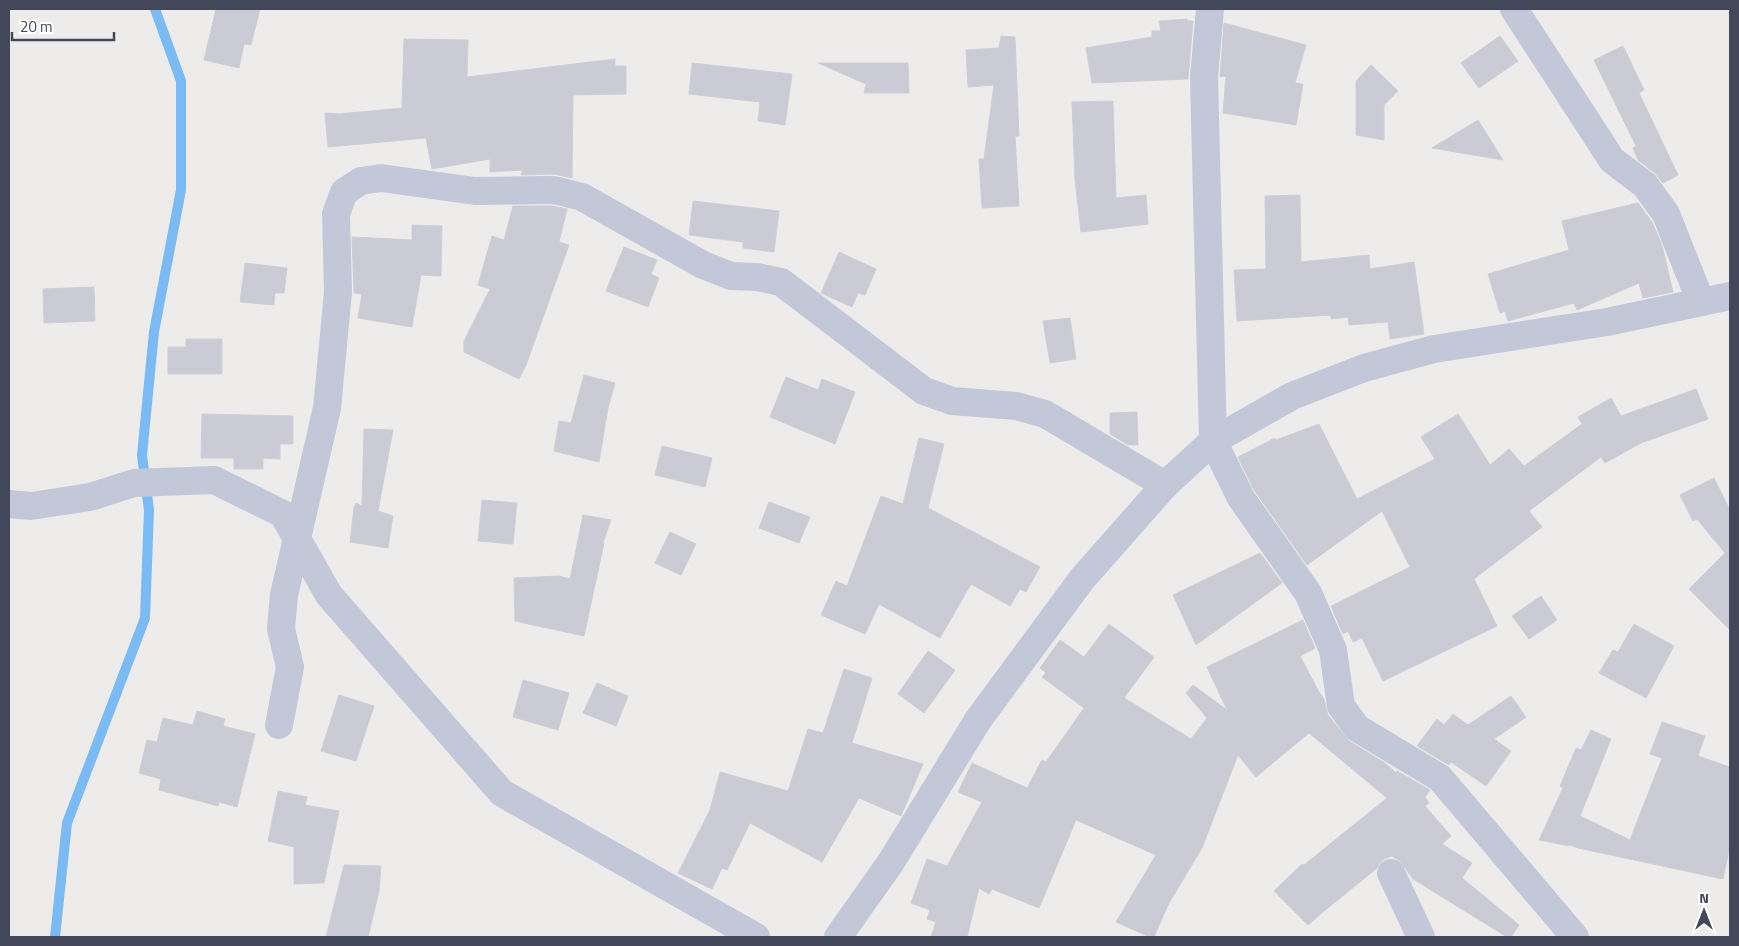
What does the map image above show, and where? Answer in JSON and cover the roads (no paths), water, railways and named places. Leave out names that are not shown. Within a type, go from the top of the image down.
[{"type":"street","points":[[1210,9],[1204,77],[1213,441],[1241,498],[1308,593],[1333,650],[1341,706],[1346,714],[1357,728],[1440,778],[1575,937]]},
{"type":"street","points":[[1514,9],[1612,160],[1646,185],[1666,214],[1701,302]]},
{"type":"street","points":[[279,725],[290,667],[281,629],[284,595],[327,408],[338,292],[336,214],[344,192],[361,181],[381,178],[475,191],[554,190],[582,197],[703,265],[731,276],[756,277],[781,282],[924,391],[952,401],[1016,406],[1045,414],[1165,485]]},
{"type":"street","points":[[838,937],[891,862],[978,720],[1082,579],[1165,485],[1213,441],[1292,396],[1364,368],[1434,349],[1607,322],[1730,296]]},
{"type":"street","points":[[9,504],[30,506],[80,498],[145,483],[214,480],[283,514],[329,595],[502,793],[756,937]]},
{"type":"street","points":[[1391,873],[1421,937]]},
{"type":"waterway","points":[[55,937],[67,823],[145,618],[149,510],[142,455],[154,332],[181,190],[181,81],[155,9]]}]
